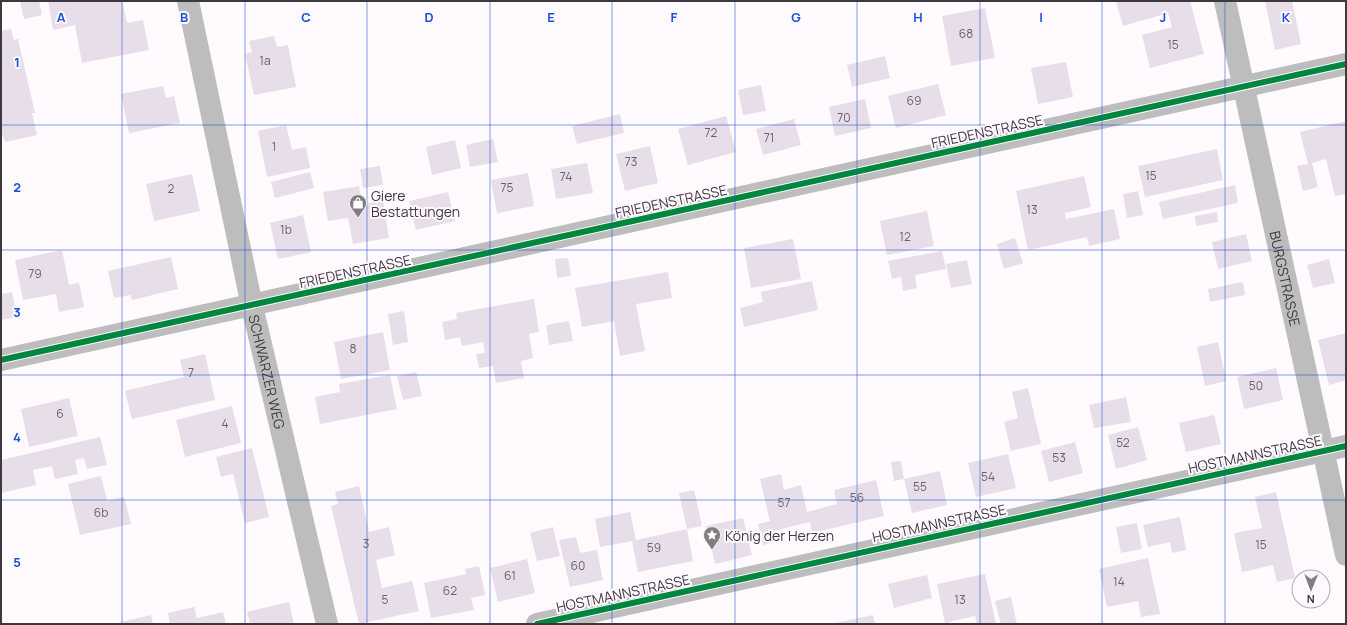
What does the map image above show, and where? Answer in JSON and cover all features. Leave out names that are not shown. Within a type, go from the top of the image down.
[{"type":"street","name":"SCHWARZER WEG","points":[[188,1],[252,306],[327,624]]},
{"type":"street","name":"BURGSTRASSE","points":[[1225,1],[1346,555]]},
{"type":"street","name":"FRIEDENSTRASSE","points":[[1,360],[252,306],[1346,64]]},
{"type":"street","name":"HOSTMANNSTRASSE","points":[[537,624],[1346,446]]},
{"type":"building","points":[[20,1],[39,1],[42,15],[24,19]]},
{"type":"building","points":[[48,1],[122,1],[127,23],[143,20],[149,50],[82,63],[75,25],[53,30]]},
{"type":"building","points":[[1116,1],[1190,1],[1204,54],[1150,68],[1142,35],[1172,27],[1168,13],[1123,26]]},
{"type":"building","points":[[1265,1],[1292,1],[1301,44],[1275,50]]},
{"type":"building","points":[[985,8],[995,58],[951,66],[942,16]]},
{"type":"building","points":[[11,29],[14,40],[18,39],[35,113],[32,113],[37,135],[5,142],[3,135],[1,136],[1,31]]},
{"type":"building","points":[[274,36],[277,47],[288,45],[296,87],[254,95],[245,54],[252,52],[249,41]]},
{"type":"building","points":[[885,56],[890,78],[852,87],[847,65]]},
{"type":"building","points":[[1066,62],[1073,97],[1038,104],[1031,68]]},
{"type":"building","points":[[938,84],[946,115],[896,128],[888,96]]},
{"type":"building","points":[[761,85],[766,111],[743,115],[738,90]]},
{"type":"building","points":[[163,86],[166,98],[174,96],[180,123],[129,133],[121,94]]},
{"type":"building","points":[[865,99],[871,128],[835,136],[829,107]]},
{"type":"building","points":[[620,114],[624,133],[577,144],[572,126]]},
{"type":"building","points":[[726,116],[736,152],[688,165],[678,129]]},
{"type":"building","points":[[794,119],[801,145],[763,155],[756,129]]},
{"type":"building","points":[[1346,121],[1346,194],[1335,196],[1326,159],[1312,163],[1318,187],[1303,191],[1297,166],[1308,164],[1300,132]]},
{"type":"building","points":[[286,125],[292,150],[306,147],[310,168],[267,177],[258,131]]},
{"type":"building","points":[[493,139],[498,162],[470,167],[466,145]]},
{"type":"building","points":[[455,140],[461,168],[432,175],[426,147]]},
{"type":"building","points":[[650,146],[658,183],[625,191],[616,154]]},
{"type":"building","points":[[1217,149],[1223,180],[1145,197],[1138,166]]},
{"type":"building","points":[[587,163],[593,193],[556,199],[551,169]]},
{"type":"building","points":[[380,166],[383,185],[363,188],[360,169]]},
{"type":"building","points":[[310,172],[314,188],[275,198],[271,182]]},
{"type":"building","points":[[528,173],[534,206],[497,213],[491,180]]},
{"type":"building","points":[[192,174],[200,211],[154,221],[146,184]]},
{"type":"building","points":[[1084,176],[1091,207],[1065,213],[1066,219],[1114,209],[1120,239],[1089,246],[1087,237],[1028,250],[1016,191]]},
{"type":"building","points":[[1235,185],[1238,203],[1163,219],[1159,202]]},
{"type":"building","points":[[359,186],[362,204],[383,201],[389,238],[353,244],[348,218],[328,221],[323,192]]},
{"type":"building","points":[[1138,191],[1143,215],[1127,218],[1123,194]]},
{"type":"building","points":[[448,192],[455,221],[416,230],[409,201]]},
{"type":"building","points":[[927,211],[934,246],[887,255],[880,221]]},
{"type":"building","points":[[1217,212],[1218,222],[1196,226],[1195,216]]},
{"type":"building","points":[[303,215],[311,252],[278,259],[270,223]]},
{"type":"building","points":[[1246,234],[1252,261],[1218,269],[1212,242]]},
{"type":"building","points":[[1015,238],[1023,263],[1004,269],[997,244]]},
{"type":"building","points":[[793,239],[801,279],[751,288],[744,248]]},
{"type":"building","points":[[62,250],[69,285],[79,283],[84,307],[59,312],[56,294],[23,300],[15,260]]},
{"type":"building","points":[[942,251],[946,269],[915,275],[917,288],[903,291],[901,277],[892,279],[888,261]]},
{"type":"building","points":[[171,257],[178,289],[132,300],[130,295],[114,298],[108,271]]},
{"type":"building","points":[[568,258],[571,276],[557,278],[555,259]]},
{"type":"building","points":[[1329,259],[1335,283],[1313,288],[1307,265]]},
{"type":"building","points":[[967,260],[972,284],[951,288],[946,264]]},
{"type":"building","points":[[668,272],[672,298],[636,304],[645,351],[620,356],[614,321],[582,327],[575,288]]},
{"type":"building","points":[[812,281],[818,310],[744,327],[740,308],[763,302],[761,292]]},
{"type":"building","points":[[1243,282],[1245,295],[1210,302],[1208,289]]},
{"type":"building","points":[[12,292],[17,317],[1,320],[1,294]]},
{"type":"building","points":[[534,299],[539,332],[529,334],[533,358],[521,361],[524,378],[496,383],[493,366],[479,368],[476,354],[485,353],[483,342],[462,346],[460,337],[445,340],[442,322],[457,319],[456,313]]},
{"type":"building","points":[[404,311],[408,342],[393,345],[388,314]]},
{"type":"building","points":[[569,321],[573,341],[549,345],[546,325]]},
{"type":"building","points":[[383,332],[390,370],[341,379],[334,342]]},
{"type":"building","points":[[1346,333],[1346,380],[1329,385],[1318,340]]},
{"type":"building","points":[[1218,342],[1226,381],[1205,386],[1197,347]]},
{"type":"building","points":[[205,354],[215,400],[132,419],[125,391],[184,377],[180,360]]},
{"type":"building","points":[[1276,368],[1283,400],[1244,409],[1237,377]]},
{"type":"building","points":[[416,372],[422,396],[403,400],[397,376]]},
{"type":"building","points":[[390,375],[397,409],[320,424],[315,397],[340,392],[339,384]]},
{"type":"building","points":[[1028,388],[1041,444],[1011,451],[1004,422],[1018,418],[1012,392]]},
{"type":"building","points":[[1126,397],[1131,422],[1094,428],[1089,405]]},
{"type":"building","points":[[69,398],[78,436],[29,447],[21,409]]},
{"type":"building","points":[[232,406],[241,443],[185,457],[176,420]]},
{"type":"building","points":[[1214,415],[1221,444],[1186,452],[1179,423]]},
{"type":"building","points":[[1138,427],[1147,460],[1116,469],[1108,435]]},
{"type":"building","points":[[100,437],[107,465],[87,469],[84,458],[75,460],[78,474],[55,479],[52,466],[33,470],[36,485],[1,493],[1,460]]},
{"type":"building","points":[[1075,442],[1083,473],[1049,482],[1041,451]]},
{"type":"building","points":[[252,448],[269,517],[245,523],[233,474],[221,477],[216,457]]},
{"type":"building","points":[[1008,454],[1016,488],[976,497],[968,463]]},
{"type":"building","points":[[901,461],[904,479],[894,481],[891,462]]},
{"type":"building","points":[[940,471],[947,505],[912,513],[904,479]]},
{"type":"building","points":[[781,474],[784,490],[801,485],[807,512],[837,504],[834,490],[876,480],[884,516],[812,533],[810,522],[773,531],[775,542],[763,545],[758,524],[770,521],[760,479]]},
{"type":"building","points":[[101,476],[107,501],[124,497],[131,524],[80,535],[68,484]]},
{"type":"building","points":[[359,486],[369,532],[389,527],[395,555],[376,560],[382,588],[412,581],[419,611],[359,624],[331,506],[338,504],[335,492]]},
{"type":"building","points":[[694,490],[702,526],[687,529],[679,493]]},
{"type":"building","points":[[1276,492],[1293,569],[1291,569],[1291,579],[1277,582],[1273,565],[1242,572],[1234,533],[1262,528],[1255,497]]},
{"type":"building","points":[[630,512],[636,540],[687,529],[693,561],[638,572],[632,541],[600,547],[595,519]]},
{"type":"building","points":[[1180,517],[1186,550],[1172,553],[1170,542],[1148,547],[1143,525]]},
{"type":"building","points":[[743,518],[752,555],[715,564],[706,526]]},
{"type":"building","points":[[1137,523],[1142,549],[1121,553],[1116,527]]},
{"type":"building","points":[[553,527],[560,556],[537,561],[530,533]]},
{"type":"building","points":[[576,537],[580,553],[597,550],[603,580],[570,587],[559,540]]},
{"type":"building","points":[[1148,558],[1160,614],[1141,617],[1138,601],[1107,607],[1099,569]]},
{"type":"building","points":[[527,559],[535,593],[498,602],[490,568]]},
{"type":"building","points":[[479,566],[485,595],[471,598],[474,610],[431,618],[424,583],[466,574],[465,569]]},
{"type":"building","points":[[985,574],[996,624],[977,624],[975,616],[945,623],[937,584]]},
{"type":"building","points":[[927,575],[932,598],[894,608],[888,584]]},
{"type":"building","points":[[1011,597],[1017,624],[1001,624],[995,601]]},
{"type":"building","points":[[289,602],[294,624],[250,624],[247,612]]},
{"type":"building","points":[[194,607],[197,618],[223,612],[226,624],[170,624],[168,613]]},
{"type":"building","points":[[151,615],[153,624],[121,624],[121,622]]},
{"type":"building","points":[[873,615],[875,624],[835,624],[835,623]]},
{"type":"cycle path","points":[[1,360],[1346,64]]},
{"type":"cycle path","points":[[537,624],[1346,446]]},
{"type":"place","name":"Giere Bestattungen","points":[[358,218]]},
{"type":"place","name":"König der Herzen","points":[[712,550]]}]
